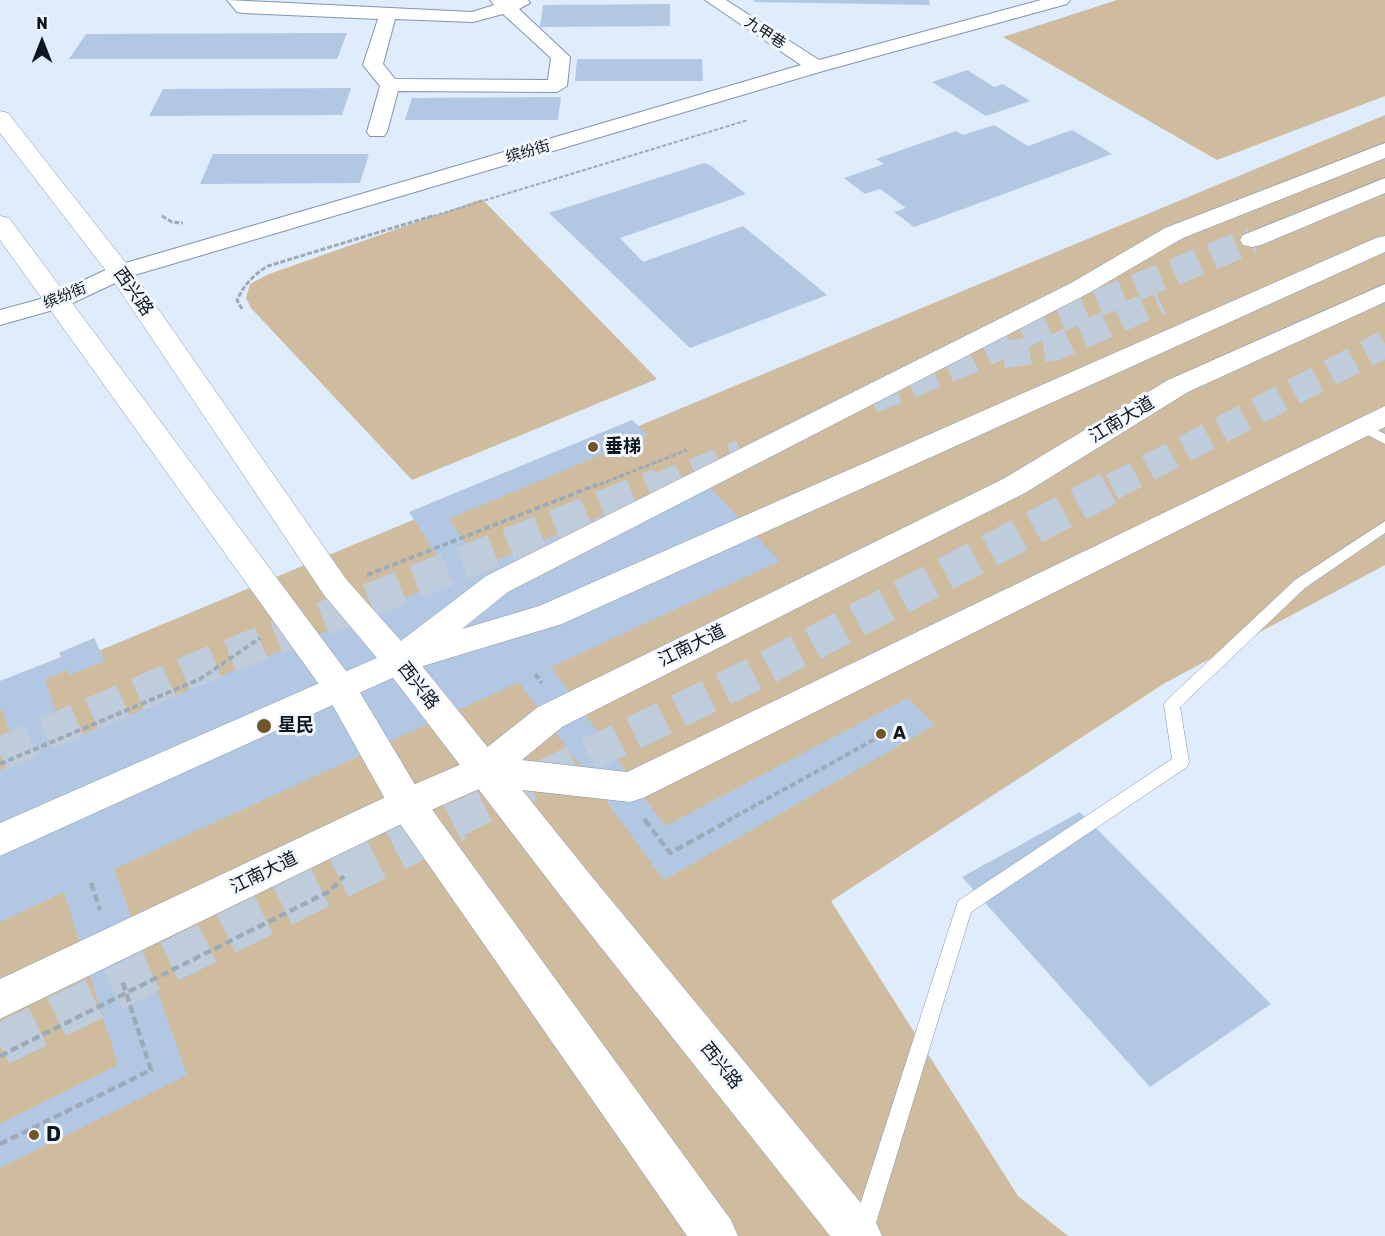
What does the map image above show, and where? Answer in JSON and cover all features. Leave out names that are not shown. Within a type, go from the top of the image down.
[{"type":"main road","name":"西兴路","points":[[0,118],[120,272],[335,587],[399,661],[484,771],[860,1236]]},
{"type":"main road","points":[[399,661],[497,584],[1080,288],[1174,233],[1385,150]]},
{"type":"main road","points":[[1252,240],[1385,185]]},
{"type":"main road","points":[[1275,250],[1385,204]]},
{"type":"main road","points":[[0,223],[340,688],[407,804],[715,1236]]},
{"type":"main road","points":[[0,840],[399,661],[550,615],[1385,243]]},
{"type":"main road","name":"江南大道","points":[[0,1000],[407,804],[484,771],[550,717],[1014,486],[1178,386],[1385,292]]},
{"type":"main road","points":[[484,771],[630,787],[1378,427]]},
{"type":"street","points":[[236,0],[243,8],[473,17],[504,3],[531,0]]},
{"type":"street","name":"九甲巷","points":[[714,0],[816,67]]},
{"type":"street","name":"缤纷街","points":[[0,318],[56,302],[120,272],[816,67],[1061,0]]},
{"type":"street","points":[[388,14],[373,65],[390,85],[556,86],[561,57],[504,3]]},
{"type":"street","points":[[377,132],[390,85]]},
{"type":"lane","points":[[860,1236],[964,906],[1181,762],[1172,705],[1300,584],[1385,526]]},
{"type":"path","points":[[242,309],[237,300],[241,291],[254,274],[268,266],[748,120]]},
{"type":"path","points":[[0,764],[200,679],[290,618]]},
{"type":"path","points":[[760,804],[886,733]]},
{"type":"path","points":[[0,1056],[330,891],[345,874]]},
{"type":"path","points":[[91,883],[101,916]]},
{"type":"path","points":[[0,1144],[151,1070],[119,971]]},
{"type":"shaded area","points":[[1117,0],[1385,0],[1385,96],[1217,160],[1003,37]]},
{"type":"shaded area","points":[[1385,115],[1385,565],[1165,683],[831,901],[1018,1196],[1068,1236],[0,1236],[0,692]]},
{"type":"shaded area","points":[[482,199],[657,379],[412,480],[251,308],[246,298],[250,284],[269,274]]},
{"type":"building","points":[[754,0],[929,0],[930,5],[754,2]]},
{"type":"building","points":[[670,4],[670,26],[540,27],[543,5]]},
{"type":"building","points":[[347,33],[337,59],[69,59],[86,34]]},
{"type":"building","points":[[577,59],[702,59],[703,81],[575,81]]},
{"type":"building","points":[[967,70],[994,87],[1003,84],[1030,101],[986,116],[932,82]]},
{"type":"building","points":[[351,88],[342,115],[149,116],[163,89]]},
{"type":"building","points":[[561,97],[558,120],[405,120],[412,98]]},
{"type":"building","points":[[994,125],[1028,146],[1072,130],[1112,154],[914,227],[894,212],[906,208],[880,189],[865,194],[844,178],[884,164],[876,159],[956,131],[963,135]]},
{"type":"building","points":[[213,154],[369,154],[360,183],[200,184]]},
{"type":"building","points":[[704,163],[710,165],[746,194],[620,238],[643,262],[743,226],[827,295],[690,348],[549,213]]},
{"type":"building","name":"星民","points":[[632,420],[648,435],[449,519],[481,567],[698,475],[780,561],[551,667],[665,826],[908,698],[935,725],[664,880],[519,682],[114,869],[187,1075],[0,1168],[0,1124],[118,1065],[64,892],[0,922],[0,770],[19,762],[2,709],[0,710],[0,681],[61,657],[59,653],[94,638],[105,661],[70,675],[67,670],[45,680],[67,741],[452,578],[409,512]]},
{"type":"building","points":[[1080,812],[1271,1004],[1150,1087],[962,877]]},
{"type":"tunnel","points":[[872,400],[971,360],[1037,328],[1252,240]]},
{"type":"tunnel","points":[[1003,355],[1056,347],[1160,301]]},
{"type":"tunnel","points":[[1112,487],[1385,344]]},
{"type":"tunnel","points":[[656,487],[741,453]]},
{"type":"tunnel","points":[[0,754],[194,670],[659,485]]},
{"type":"tunnel","points":[[454,821],[766,668],[1115,485]]},
{"type":"tunnel","points":[[0,1045],[457,820]]},
{"type":"place","name":"垂梯","points":[[593,447]]},
{"type":"place","name":"星民","points":[[264,726]]},
{"type":"place","name":"A","points":[[881,734]]},
{"type":"place","name":"D","points":[[34,1135]]}]
